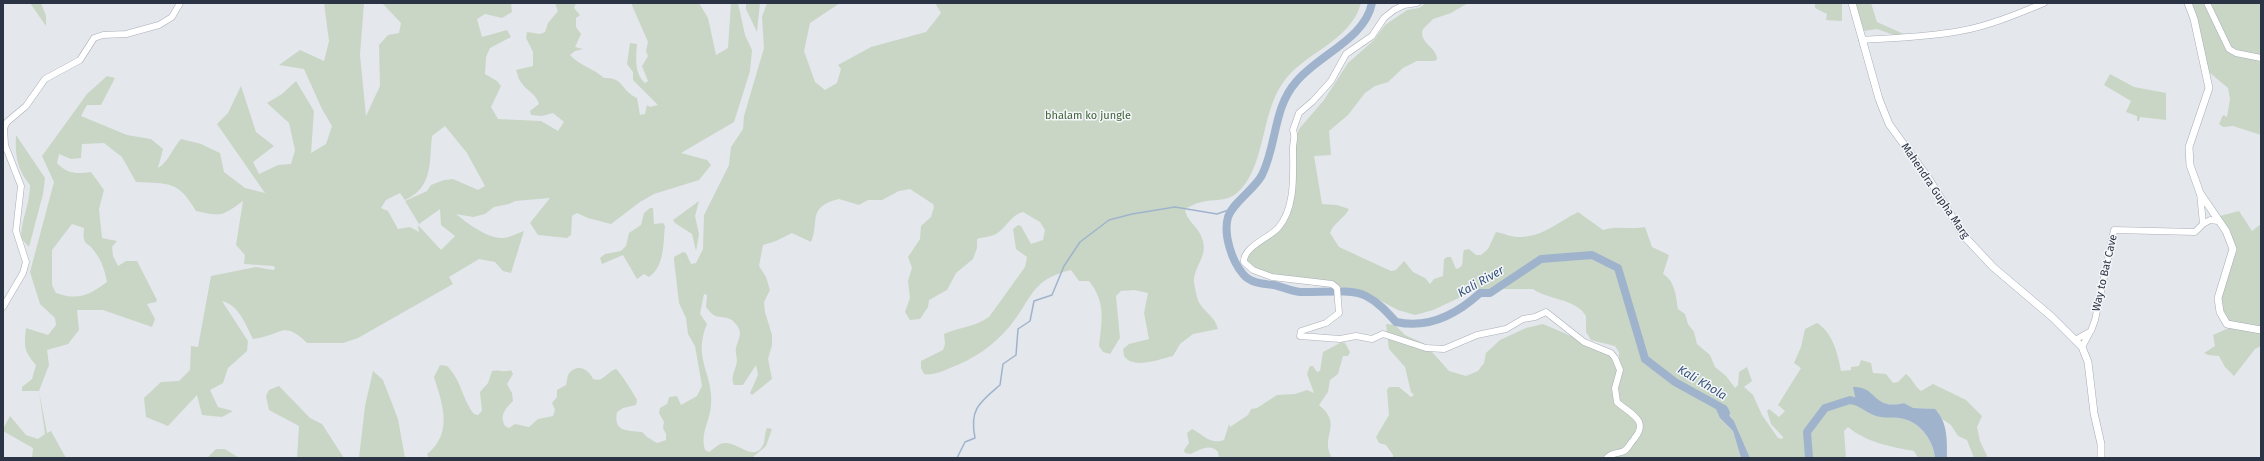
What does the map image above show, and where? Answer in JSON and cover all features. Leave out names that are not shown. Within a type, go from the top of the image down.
[{"type":"main road","name":"Mahendra Gupha Marg","points":[[1852,3],[1884,115],[1929,179],[1964,236],[1993,267],[2052,317],[2082,347],[2088,362],[2094,413],[2101,444],[2101,458]]},
{"type":"main road","points":[[2188,3],[2194,19],[2208,88],[2189,147],[2190,165],[2200,193],[2226,231],[2233,249],[2218,298],[2220,312],[2227,324],[2261,330]]},
{"type":"street","points":[[3,307],[23,273],[26,262],[16,232],[21,186],[5,145],[4,128],[7,122],[26,106],[45,79],[80,60],[94,38],[103,35],[126,34],[159,25],[172,17],[180,3]]},
{"type":"street","points":[[1417,3],[1404,5],[1389,14],[1372,36],[1346,54],[1331,81],[1313,101],[1299,113],[1293,130],[1295,136],[1293,143],[1294,167],[1289,210],[1278,228],[1249,250],[1244,258],[1249,267],[1262,273],[1280,278],[1301,279],[1332,284],[1338,291],[1339,313],[1334,318],[1317,327],[1301,331],[1300,336],[1340,339],[1356,336],[1372,339],[1383,334],[1426,348],[1444,350],[1477,335],[1506,329],[1523,319],[1535,317],[1546,312],[1549,313],[1555,321],[1584,342],[1611,354],[1618,364],[1620,370],[1615,388],[1617,402],[1638,419],[1642,426],[1625,451],[1612,454],[1607,458]]},
{"type":"street","points":[[1862,40],[1922,37],[1962,31],[2004,18],[2044,3]]},
{"type":"street","points":[[2207,3],[2229,49],[2236,53],[2261,58]]},
{"type":"street","points":[[2200,193],[2203,224],[2210,220],[2218,221]]},
{"type":"street","name":"Way to Bat Cave","points":[[2091,331],[2095,320],[2114,230],[2192,233],[2197,231],[2203,224]]},
{"type":"street","points":[[2075,340],[2091,331]]},
{"type":"street","points":[[2082,347],[2091,331]]},
{"type":"green space","points":[[30,3],[41,3],[46,16],[46,26]]},
{"type":"green space","points":[[324,3],[364,3],[360,55],[366,116],[380,86],[379,45],[388,35],[399,33],[401,23],[382,3],[511,3],[512,12],[502,18],[485,14],[477,19],[482,37],[507,30],[511,37],[490,48],[486,57],[485,74],[497,81],[501,86],[491,107],[498,119],[541,121],[558,131],[564,122],[553,113],[542,116],[531,115],[530,111],[539,104],[538,100],[520,81],[516,70],[533,66],[533,52],[526,38],[527,32],[540,34],[545,32],[548,23],[558,11],[555,3],[576,3],[574,8],[580,15],[576,18],[576,27],[581,34],[575,47],[583,49],[575,51],[570,55],[578,62],[604,78],[610,78],[619,82],[627,91],[637,98],[640,115],[645,114],[647,105],[650,107],[658,105],[633,80],[633,72],[627,64],[630,43],[637,44],[637,70],[641,79],[645,83],[648,81],[642,66],[648,56],[646,51],[648,42],[631,3],[699,3],[708,18],[716,55],[728,48],[731,3],[738,3],[745,35],[752,50],[750,71],[734,122],[681,153],[707,160],[711,165],[699,180],[654,194],[640,202],[611,224],[588,218],[577,213],[572,216],[571,235],[567,238],[538,235],[530,223],[550,198],[515,201],[509,204],[494,207],[485,214],[473,217],[456,214],[478,230],[497,238],[508,237],[524,231],[511,273],[503,271],[495,262],[479,259],[449,277],[453,284],[358,338],[343,343],[307,343],[299,336],[287,330],[253,339],[238,311],[228,303],[222,301],[248,341],[247,351],[228,368],[223,383],[210,390],[218,407],[233,411],[222,417],[202,415],[197,395],[168,426],[146,417],[144,398],[161,382],[179,381],[190,370],[191,346],[198,347],[211,276],[256,267],[273,270],[275,269],[274,266],[244,264],[245,255],[236,245],[243,201],[221,214],[196,211],[184,194],[172,186],[157,183],[136,182],[122,157],[104,143],[82,144],[81,158],[71,159],[59,154],[57,163],[61,167],[72,172],[91,172],[104,190],[99,209],[102,238],[117,241],[112,247],[113,256],[118,266],[126,261],[137,261],[157,300],[156,302],[147,304],[155,319],[152,327],[103,310],[77,310],[79,330],[68,344],[47,350],[49,365],[39,391],[22,391],[22,387],[32,379],[36,365],[27,352],[25,340],[26,328],[48,335],[56,325],[55,318],[40,304],[30,272],[54,182],[42,156],[87,94],[107,76],[115,78],[101,105],[87,105],[81,116],[127,135],[151,139],[163,149],[158,168],[165,162],[181,139],[201,144],[220,153],[224,172],[245,188],[265,193],[217,124],[228,113],[241,86],[256,132],[274,146],[253,162],[259,174],[278,165],[291,164],[295,150],[289,123],[267,103],[282,94],[296,81],[314,111],[311,153],[326,144],[332,126],[322,109],[304,69],[279,65],[300,50],[324,61],[329,41]],"holes":[[[445,126],[467,153],[485,186],[478,190],[453,179],[444,180],[431,185],[427,191],[405,201],[419,224],[440,209],[441,225],[455,236],[441,250],[418,225],[419,232],[410,227],[398,229],[388,211],[381,208],[386,200],[400,193],[405,200],[414,195],[421,188],[428,174],[430,165],[432,136]],[[72,224],[84,228],[84,241],[92,248],[100,259],[107,282],[89,293],[77,296],[56,293],[52,285],[52,250]]]},
{"type":"green space","points":[[746,3],[760,3],[757,32],[746,9]]},
{"type":"green space","name":"bhalam ko jungle","points":[[767,3],[840,3],[810,23],[804,51],[815,82],[825,90],[837,83],[841,69],[838,65],[871,47],[926,32],[941,13],[935,3],[1361,3],[1355,17],[1347,28],[1337,38],[1302,63],[1282,84],[1275,96],[1258,156],[1246,183],[1237,193],[1229,198],[1200,202],[1185,209],[1188,217],[1198,230],[1204,245],[1204,251],[1194,277],[1197,297],[1202,307],[1215,321],[1218,329],[1193,334],[1180,344],[1173,356],[1140,363],[1128,360],[1124,356],[1123,349],[1129,344],[1149,339],[1144,313],[1148,293],[1134,290],[1121,291],[1116,296],[1120,338],[1110,354],[1103,352],[1099,346],[1102,312],[1098,296],[1089,281],[1079,281],[1071,270],[1058,274],[1040,285],[1034,291],[1010,326],[997,340],[983,351],[959,364],[934,374],[924,374],[921,368],[921,361],[943,350],[945,344],[944,334],[973,325],[989,317],[1025,267],[1027,257],[1016,249],[1013,229],[1018,225],[1021,226],[1031,244],[1043,240],[1045,230],[1040,222],[1023,212],[1015,216],[996,234],[977,239],[977,248],[973,259],[956,273],[947,290],[929,300],[928,307],[920,319],[910,320],[905,312],[910,298],[908,281],[912,268],[908,257],[920,239],[921,226],[931,217],[934,207],[933,204],[910,189],[899,191],[882,200],[868,200],[859,205],[839,199],[829,202],[822,206],[818,211],[811,242],[792,233],[776,241],[763,245],[759,266],[766,277],[770,290],[764,302],[765,312],[772,335],[772,345],[768,359],[772,379],[752,395],[750,393],[758,375],[756,365],[743,385],[734,385],[733,382],[737,361],[736,350],[740,330],[732,320],[713,315],[710,312],[706,307],[707,295],[704,294],[700,314],[707,324],[703,336],[702,357],[710,384],[711,394],[710,411],[704,433],[705,450],[709,452],[723,443],[730,443],[749,452],[758,451],[764,442],[767,428],[772,429],[766,446],[753,457],[429,458],[427,454],[441,437],[443,427],[444,417],[434,377],[440,365],[447,366],[452,371],[470,408],[474,414],[478,415],[482,411],[480,392],[488,383],[492,371],[511,370],[513,374],[507,384],[512,393],[513,401],[503,415],[503,422],[505,426],[509,428],[515,424],[529,427],[538,419],[553,416],[555,410],[552,403],[557,397],[557,390],[566,385],[568,375],[571,371],[582,368],[591,375],[593,379],[597,380],[603,378],[616,369],[637,400],[636,405],[623,408],[617,412],[616,419],[619,427],[627,430],[642,432],[657,443],[666,440],[666,434],[663,428],[664,422],[659,413],[660,408],[667,404],[669,397],[677,396],[681,405],[697,396],[702,386],[695,346],[688,334],[686,318],[679,303],[674,257],[683,252],[686,253],[691,264],[696,263],[703,249],[704,215],[729,165],[731,147],[743,129],[744,116],[764,48],[762,17]]},
{"type":"green space","points":[[1426,3],[1468,3],[1451,13],[1433,19],[1423,29],[1423,38],[1434,51],[1437,59],[1435,61],[1417,61],[1403,68],[1388,82],[1375,86],[1365,93],[1348,115],[1329,131],[1331,155],[1314,156],[1322,204],[1337,205],[1349,209],[1334,226],[1330,233],[1339,247],[1391,271],[1396,270],[1404,261],[1413,272],[1425,278],[1430,284],[1434,279],[1443,276],[1444,259],[1451,257],[1456,269],[1459,268],[1462,264],[1464,250],[1469,249],[1476,255],[1481,255],[1488,249],[1496,232],[1515,237],[1526,237],[1549,229],[1578,212],[1603,230],[1614,228],[1645,227],[1652,247],[1669,255],[1663,274],[1672,285],[1676,294],[1678,309],[1685,314],[1688,324],[1694,332],[1697,344],[1710,355],[1715,367],[1726,376],[1735,388],[1738,385],[1739,372],[1747,367],[1752,381],[1744,387],[1753,395],[1762,415],[1778,438],[1782,439],[1783,437],[1771,424],[1767,411],[1769,409],[1779,417],[1785,411],[1778,405],[1801,368],[1794,363],[1801,347],[1805,329],[1817,323],[1827,332],[1834,344],[1841,371],[1851,370],[1851,367],[1859,366],[1861,360],[1871,363],[1873,373],[1886,374],[1893,383],[1898,382],[1906,374],[1921,391],[1933,384],[1966,400],[1982,416],[1977,427],[1980,441],[1988,458],[1974,458],[1967,440],[1958,436],[1951,425],[1942,419],[1938,412],[1931,409],[1912,408],[1904,403],[1894,405],[1886,404],[1878,400],[1870,392],[1867,411],[1876,415],[1904,419],[1916,425],[1926,434],[1932,446],[1935,458],[1918,458],[1914,451],[1888,446],[1871,440],[1863,437],[1848,427],[1844,431],[1846,458],[1750,458],[1734,421],[1724,407],[1720,418],[1733,431],[1741,458],[1393,458],[1393,455],[1386,445],[1379,443],[1376,437],[1389,415],[1387,390],[1389,387],[1399,387],[1411,397],[1414,395],[1411,392],[1405,367],[1389,349],[1386,324],[1395,325],[1405,335],[1425,344],[1449,371],[1466,376],[1478,371],[1484,363],[1486,353],[1500,340],[1526,328],[1543,324],[1608,352],[1616,361],[1619,359],[1619,352],[1615,346],[1591,340],[1586,332],[1586,316],[1581,310],[1568,302],[1539,293],[1533,289],[1478,289],[1433,310],[1415,315],[1398,310],[1362,291],[1271,275],[1247,263],[1246,256],[1286,220],[1296,137],[1299,129],[1324,100],[1348,63],[1374,40],[1385,25],[1407,10],[1419,8]]},
{"type":"green space","points":[[1815,3],[1842,3],[1842,21],[1826,20],[1827,14],[1815,8]]},
{"type":"green space","points":[[1855,3],[1871,3],[1877,22],[1906,35],[1894,35],[1877,29],[1864,31]]},
{"type":"green space","points":[[2191,3],[2261,3],[2261,135],[2233,126],[2223,127],[2219,124],[2223,115],[2227,117],[2230,99],[2228,88],[2209,72]]},
{"type":"green space","points":[[2110,74],[2134,87],[2166,93],[2166,120],[2140,117],[2139,121],[2137,121],[2137,116],[2126,112],[2131,101],[2104,85]]},
{"type":"green space","points":[[16,135],[45,178],[43,194],[29,247],[21,238],[21,231],[29,199],[30,185],[22,173],[18,162]]},
{"type":"green space","points":[[699,201],[695,216],[699,234],[696,251],[692,234],[675,223],[673,220]]},
{"type":"green space","points":[[650,208],[653,208],[654,224],[663,223],[665,226],[661,261],[654,272],[649,277],[644,274],[637,279],[623,255],[602,264],[600,258],[605,254],[621,251],[626,246],[629,233],[641,225],[644,213]]},
{"type":"green space","points":[[2239,211],[2252,231],[2261,224],[2261,346],[2255,349],[2234,376],[2225,367],[2219,356],[2204,353],[2215,346],[2213,335],[2231,327],[2224,313],[2221,297],[2237,249],[2228,229],[2216,217]]},
{"type":"green space","points":[[1342,342],[1345,343],[1350,352],[1348,356],[1343,356],[1338,374],[1330,380],[1328,392],[1319,405],[1330,419],[1331,425],[1328,443],[1332,458],[1219,458],[1218,452],[1212,448],[1201,449],[1191,454],[1185,453],[1184,450],[1189,443],[1187,433],[1192,429],[1207,439],[1215,441],[1224,440],[1229,424],[1230,427],[1248,415],[1251,409],[1257,408],[1277,395],[1295,394],[1307,390],[1314,393],[1307,374],[1310,366],[1313,366],[1317,372],[1320,371],[1323,352]]},
{"type":"green space","points":[[373,371],[383,380],[398,419],[405,458],[359,458],[365,406]]},
{"type":"green space","points":[[279,386],[310,418],[322,424],[344,458],[297,458],[299,426],[269,410],[266,396],[269,390]]},
{"type":"green space","points":[[39,391],[47,433],[51,431],[66,458],[32,458],[33,448],[3,431],[10,416],[26,435],[38,439],[45,434]]},
{"type":"green space","points":[[216,449],[225,449],[239,458],[207,458]]},
{"type":"water","points":[[1853,387],[1867,390],[1886,404],[1894,405],[1904,403],[1913,408],[1935,409],[1945,426],[1947,438],[1947,458],[1935,458],[1932,446],[1926,434],[1910,421],[1901,418],[1876,416],[1857,406]]},
{"type":"water","points":[[1720,404],[1734,421],[1750,458],[1741,458],[1733,431],[1720,418],[1716,409]]},
{"type":"waterway","name":"Kali River","points":[[1372,3],[1368,16],[1351,37],[1305,72],[1289,92],[1279,115],[1267,163],[1262,175],[1254,186],[1234,206],[1228,217],[1228,240],[1235,262],[1243,274],[1249,279],[1257,282],[1300,292],[1352,292],[1366,296],[1374,301],[1396,322],[1419,324],[1430,322],[1451,314],[1471,301],[1480,293],[1490,293],[1541,259],[1592,255],[1618,268],[1645,359],[1675,382],[1724,409],[1726,413]]},
{"type":"waterway","points":[[957,458],[965,442],[975,438],[974,420],[978,407],[987,396],[1000,385],[1003,364],[1016,355],[1018,329],[1030,321],[1034,301],[1052,295],[1064,266],[1080,242],[1109,220],[1132,214],[1175,207],[1217,214],[1234,208]]},
{"type":"waterway","name":"Kali Khola","points":[[1809,458],[1807,432],[1825,408],[1850,400],[1865,404]]}]
